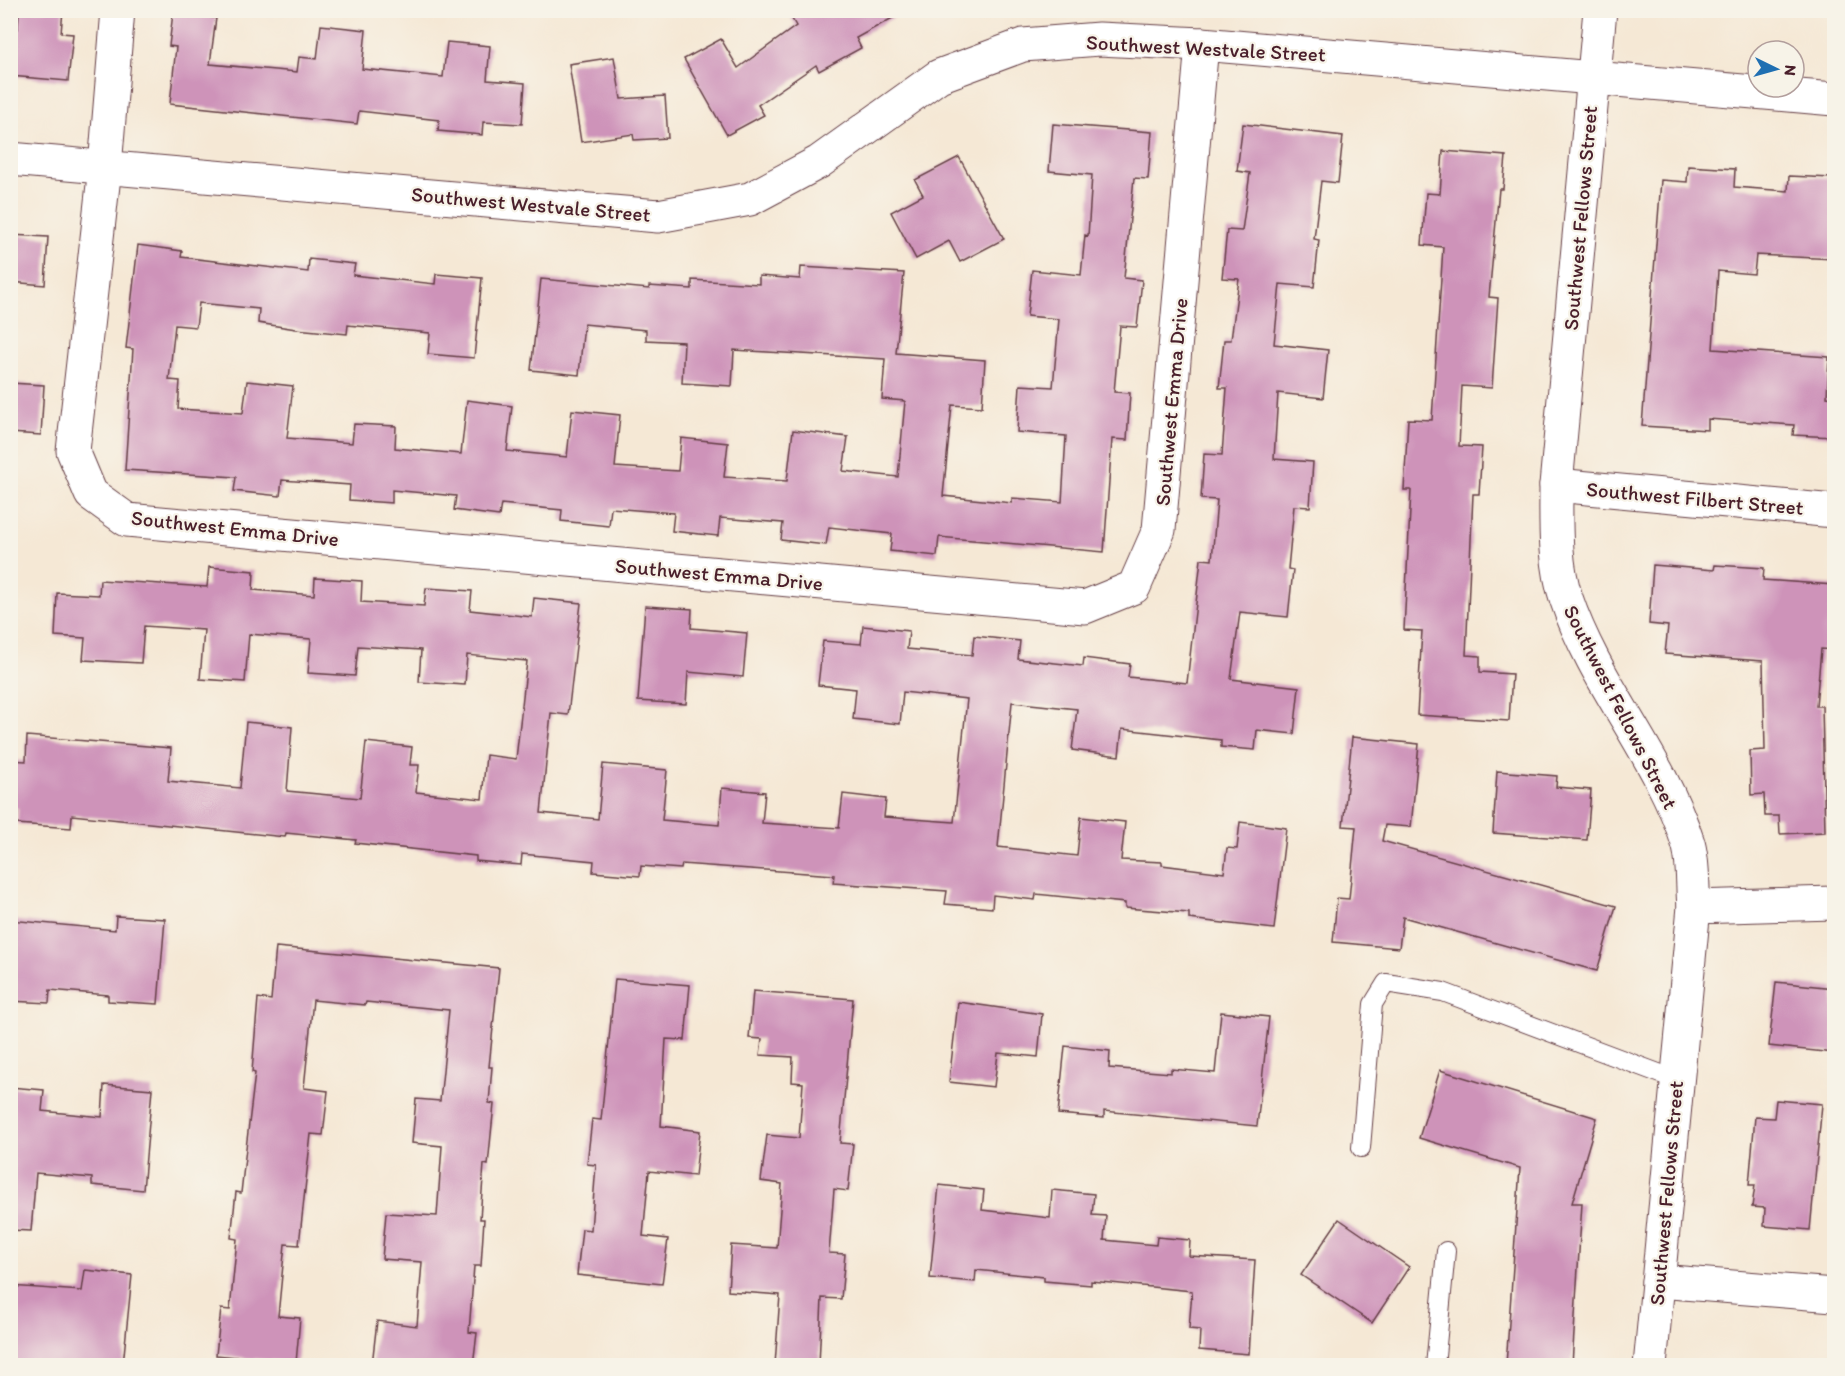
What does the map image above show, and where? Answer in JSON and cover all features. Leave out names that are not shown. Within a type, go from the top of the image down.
[{"type":"street","name":"Southwest Emma Drive","points":[[118,10],[105,167],[73,451],[91,494],[127,520],[1085,607],[1134,587],[1159,530],[1202,44]]},
{"type":"street","name":"Southwest Fellows Street","points":[[1599,10],[1556,485],[1557,557],[1565,597],[1580,632],[1665,784],[1688,845],[1694,907],[1650,1365]]},
{"type":"street","name":"Southwest Westvale Street","points":[[10,159],[658,216],[750,199],[819,162],[939,76],[1023,45],[1100,39],[1202,44],[1834,99]]},
{"type":"street","name":"Southwest Filbert Street","points":[[1556,485],[1834,511]]},
{"type":"street","points":[[1694,907],[1834,903]]},
{"type":"street","points":[[1658,1281],[1834,1295]]},
{"type":"lane","points":[[1361,1148],[1373,1004],[1386,983],[1443,992],[1677,1080]]},
{"type":"lane","points":[[1435,1365],[1446,1251]]},
{"type":"building","points":[[19,10],[63,10],[61,33],[73,34],[68,81],[10,76],[10,28],[18,29]]},
{"type":"building","points":[[787,10],[907,10],[856,38],[861,48],[819,71],[816,65],[758,105],[764,115],[727,135],[684,59],[721,39],[738,68],[796,26]]},
{"type":"building","points":[[173,13],[216,18],[210,64],[297,72],[299,57],[317,59],[321,25],[366,30],[362,69],[443,77],[447,42],[490,46],[487,80],[525,83],[522,124],[483,122],[482,135],[438,131],[439,120],[359,111],[357,124],[170,104],[176,47],[169,46]]},
{"type":"building","points":[[614,57],[621,99],[665,96],[668,138],[634,140],[633,134],[581,142],[569,64]]},
{"type":"building","points":[[1053,124],[1152,132],[1148,179],[1134,178],[1124,278],[1142,280],[1137,327],[1120,326],[1114,392],[1130,393],[1127,440],[1112,439],[1104,552],[939,537],[937,556],[890,551],[892,534],[829,527],[826,545],[781,540],[783,523],[720,518],[718,536],[672,531],[674,513],[611,508],[609,526],[561,521],[562,510],[501,504],[499,516],[454,510],[456,496],[392,490],[392,503],[349,500],[350,485],[282,480],[280,496],[234,491],[236,477],[125,470],[133,349],[126,348],[138,245],[182,251],[181,257],[308,272],[309,259],[355,264],[353,275],[435,284],[436,274],[482,278],[474,358],[428,354],[430,333],[348,325],[347,334],[296,329],[258,323],[259,309],[199,303],[196,327],[175,325],[169,380],[180,381],[178,409],[243,413],[247,381],[293,386],[287,438],[352,443],[354,424],[396,426],[395,448],[461,454],[467,400],[512,406],[507,451],[567,457],[572,410],[620,415],[615,467],[678,471],[681,438],[728,443],[724,477],[787,481],[793,430],[848,437],[843,471],[898,477],[905,401],[882,399],[885,359],[734,350],[732,386],[682,383],[684,342],[646,340],[646,330],[584,324],[579,375],[531,370],[541,279],[649,289],[649,286],[692,289],[692,280],[759,284],[759,276],[800,279],[801,267],[904,273],[896,353],[985,360],[982,407],[952,405],[943,496],[1012,503],[1012,498],[1062,502],[1066,436],[1017,432],[1020,385],[1053,387],[1059,319],[1027,316],[1032,270],[1081,275],[1085,235],[1088,236],[1092,175],[1049,171]]},
{"type":"building","points":[[1243,124],[1343,136],[1338,183],[1321,181],[1314,239],[1319,240],[1314,287],[1280,284],[1274,344],[1328,350],[1323,398],[1278,393],[1274,459],[1313,462],[1310,507],[1294,506],[1288,569],[1293,570],[1288,617],[1240,612],[1231,679],[1299,687],[1294,734],[1257,730],[1255,750],[1221,747],[1221,740],[1122,729],[1119,756],[1072,750],[1077,709],[1012,702],[998,847],[1077,856],[1081,817],[1125,822],[1121,860],[1162,862],[1162,865],[1224,873],[1227,848],[1237,849],[1240,822],[1286,828],[1274,929],[1189,919],[1189,913],[1125,908],[1125,903],[1036,894],[1035,900],[993,895],[992,908],[945,904],[947,891],[833,883],[834,875],[682,864],[681,869],[641,866],[640,876],[593,872],[594,861],[522,854],[521,865],[476,861],[476,856],[355,843],[356,840],[286,833],[285,837],[72,815],[71,828],[17,824],[18,808],[10,808],[10,760],[26,761],[27,736],[171,748],[168,781],[240,788],[246,722],[292,727],[287,791],[360,798],[366,742],[412,747],[410,765],[419,765],[416,792],[482,799],[486,755],[516,759],[527,661],[467,655],[465,685],[419,682],[421,650],[358,646],[355,676],[308,673],[311,639],[249,634],[245,682],[200,679],[204,630],[144,626],[141,663],[83,660],[85,638],[55,636],[57,593],[99,595],[100,580],[207,587],[209,567],[254,571],[253,590],[314,595],[315,578],[362,581],[361,602],[424,606],[426,588],[472,591],[470,610],[532,617],[534,598],[581,603],[568,715],[551,713],[541,813],[598,819],[603,764],[667,770],[662,820],[719,825],[722,788],[765,792],[762,823],[839,828],[843,794],[886,799],[884,817],[954,822],[967,699],[903,692],[900,724],[853,719],[856,689],[818,685],[823,641],[861,644],[863,626],[909,631],[907,649],[972,655],[974,636],[1020,641],[1018,659],[1083,666],[1084,658],[1130,664],[1128,677],[1187,683],[1201,559],[1212,560],[1217,500],[1201,499],[1204,454],[1222,455],[1227,388],[1219,388],[1224,340],[1231,340],[1239,279],[1222,278],[1227,230],[1242,231],[1250,173],[1237,171]]},
{"type":"building","points":[[1443,151],[1506,156],[1503,189],[1499,189],[1489,297],[1498,298],[1492,388],[1462,386],[1459,446],[1482,447],[1479,494],[1473,494],[1466,655],[1480,656],[1480,672],[1512,674],[1509,721],[1417,715],[1422,631],[1404,630],[1411,490],[1404,490],[1408,419],[1432,420],[1443,247],[1422,245],[1426,193],[1440,194]]},
{"type":"building","points":[[959,157],[1004,239],[960,262],[949,241],[916,259],[891,212],[923,195],[915,180]]},
{"type":"building","points":[[1688,166],[1735,169],[1734,187],[1788,191],[1789,176],[1832,178],[1834,259],[1756,255],[1754,274],[1718,271],[1713,349],[1829,357],[1827,397],[1834,398],[1834,437],[1793,435],[1794,425],[1708,419],[1708,430],[1642,426],[1661,180],[1687,182]]},
{"type":"building","points":[[10,235],[48,237],[45,285],[10,282]]},
{"type":"building","points":[[10,383],[44,385],[41,435],[10,433]]},
{"type":"building","points":[[1653,565],[1714,570],[1715,565],[1764,568],[1763,580],[1834,585],[1834,650],[1821,649],[1816,706],[1822,706],[1825,832],[1780,834],[1779,816],[1765,816],[1764,794],[1751,795],[1750,751],[1765,750],[1763,661],[1665,654],[1668,626],[1649,624]]},
{"type":"building","points":[[645,606],[692,609],[691,628],[747,633],[743,677],[688,672],[686,704],[638,701]]},
{"type":"building","points":[[1352,737],[1419,744],[1411,827],[1385,825],[1382,841],[1616,906],[1597,971],[1403,917],[1399,948],[1333,942],[1337,898],[1349,899],[1356,827],[1343,826]]},
{"type":"building","points":[[1497,771],[1557,776],[1556,787],[1591,790],[1587,840],[1493,833]]},
{"type":"building","points":[[116,916],[165,919],[158,1004],[108,1001],[108,995],[50,990],[49,1003],[10,1001],[10,920],[115,930]]},
{"type":"building","points":[[276,947],[499,968],[489,1067],[492,1067],[489,1103],[494,1104],[488,1165],[484,1164],[480,1219],[484,1219],[481,1266],[474,1266],[469,1332],[477,1333],[473,1365],[372,1365],[377,1321],[417,1326],[422,1262],[382,1259],[386,1213],[437,1216],[442,1146],[412,1143],[416,1099],[440,1101],[449,1010],[366,1002],[365,1005],[313,1000],[304,1088],[328,1091],[323,1135],[311,1134],[299,1245],[285,1244],[278,1316],[300,1318],[296,1363],[216,1355],[221,1309],[230,1310],[237,1239],[231,1238],[236,1192],[241,1193],[255,1073],[252,1072],[258,998],[271,1000]]},
{"type":"building","points":[[615,979],[690,985],[685,1040],[666,1039],[661,1126],[700,1131],[695,1176],[649,1171],[643,1236],[668,1239],[662,1284],[577,1275],[582,1229],[591,1230],[596,1165],[587,1164],[592,1119],[601,1120]]},
{"type":"building","points":[[1776,982],[1834,988],[1834,1053],[1769,1046]]},
{"type":"building","points":[[753,991],[853,999],[840,1143],[853,1144],[848,1191],[834,1189],[829,1253],[845,1254],[841,1299],[822,1298],[819,1365],[775,1365],[780,1295],[728,1291],[731,1245],[777,1248],[782,1184],[761,1181],[767,1135],[799,1138],[803,1083],[792,1082],[793,1057],[760,1055],[762,1039],[749,1038]]},
{"type":"building","points":[[958,1002],[1042,1014],[1038,1057],[998,1053],[994,1087],[949,1082]]},
{"type":"building","points":[[1221,1012],[1269,1017],[1257,1126],[1104,1111],[1104,1118],[1058,1114],[1065,1046],[1110,1051],[1109,1068],[1171,1073],[1171,1069],[1215,1073]]},
{"type":"building","points":[[1440,1070],[1597,1118],[1572,1203],[1582,1203],[1572,1365],[1506,1365],[1520,1168],[1419,1138]]},
{"type":"building","points":[[104,1085],[152,1089],[143,1190],[92,1185],[92,1178],[36,1173],[31,1231],[10,1230],[10,1087],[44,1090],[42,1111],[102,1117]]},
{"type":"building","points":[[1776,1100],[1822,1104],[1810,1230],[1764,1226],[1765,1208],[1752,1207],[1755,1185],[1749,1185],[1755,1117],[1774,1118]]},
{"type":"building","points":[[939,1185],[984,1190],[982,1210],[1050,1218],[1052,1190],[1094,1194],[1092,1215],[1106,1216],[1104,1240],[1156,1245],[1157,1237],[1190,1240],[1189,1256],[1255,1260],[1249,1354],[1199,1350],[1200,1330],[1189,1329],[1192,1291],[1091,1281],[1091,1285],[1044,1281],[1044,1277],[976,1270],[975,1282],[930,1278]]},
{"type":"building","points":[[1339,1219],[1409,1267],[1372,1323],[1301,1275]]},
{"type":"building","points":[[85,1270],[132,1275],[123,1365],[47,1365],[10,1362],[10,1286],[82,1291]]}]
